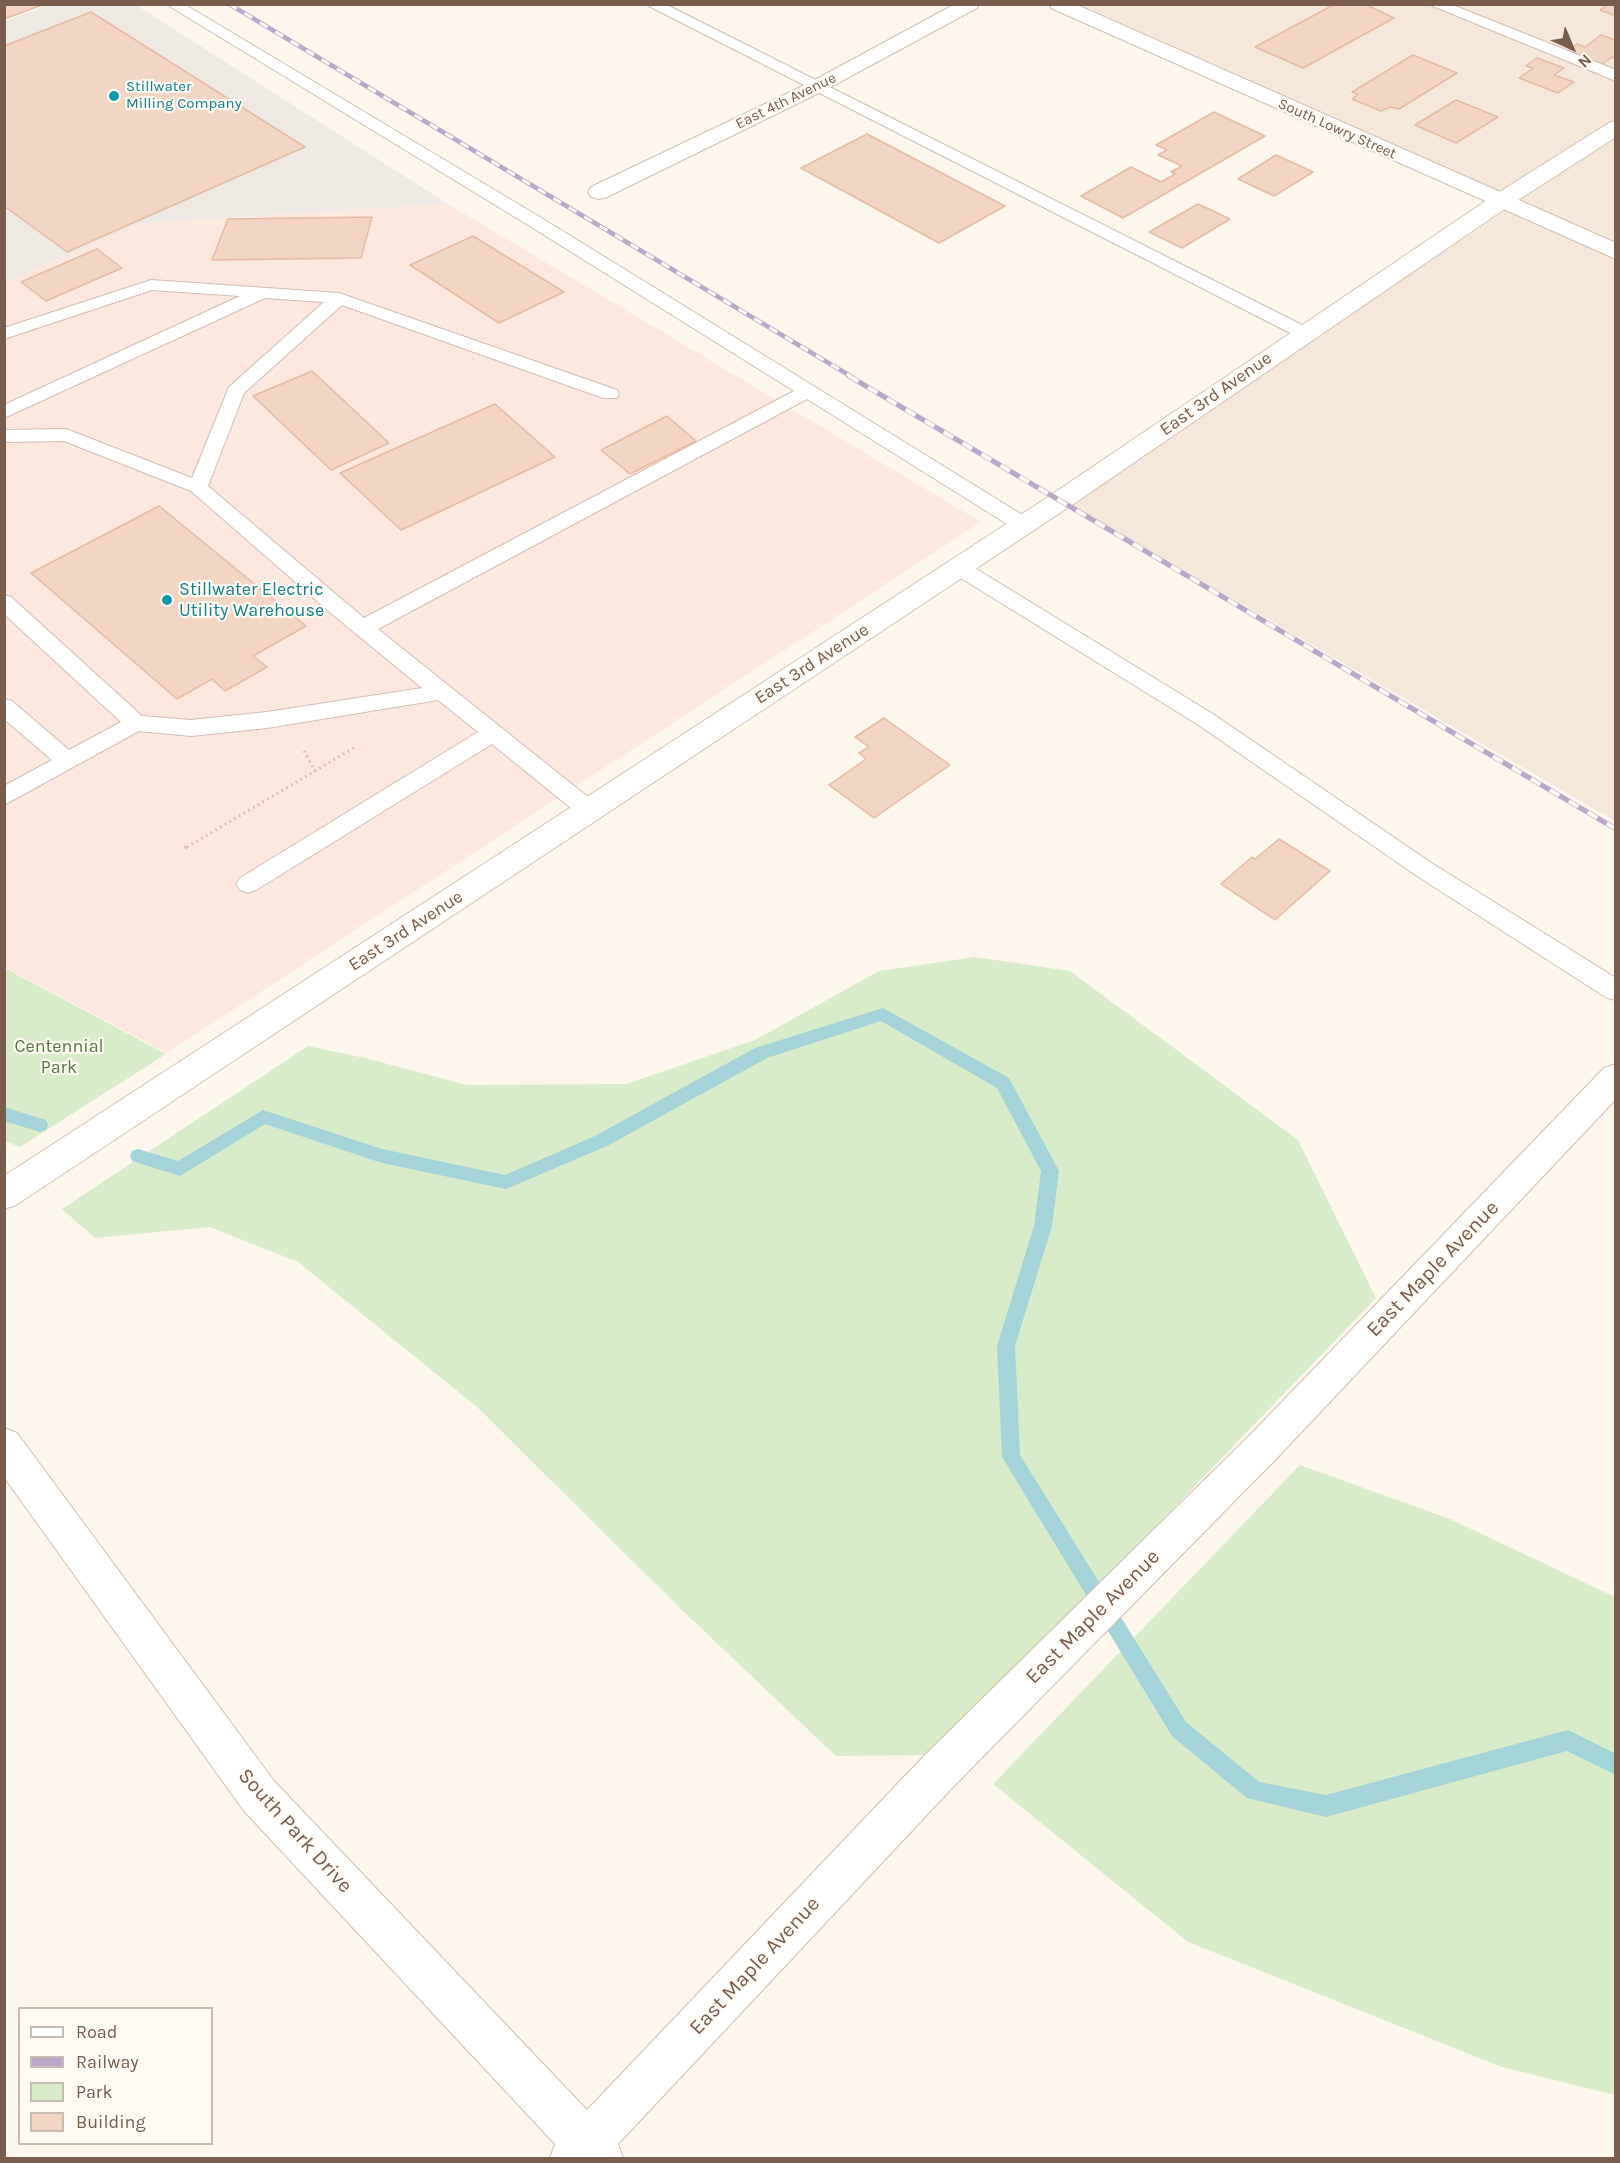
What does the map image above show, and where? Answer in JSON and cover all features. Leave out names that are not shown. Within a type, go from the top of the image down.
[{"type":"street","name":"East 4th Avenue","points":[[599,192],[818,86],[970,4]]},
{"type":"street","name":"South Lowry Street","points":[[1058,4],[1616,252]]},
{"type":"street","name":"East 3rd Avenue","points":[[4,1195],[1060,501],[1304,333],[1616,127]]},
{"type":"street","name":"East Maple Avenue","points":[[586,2154],[938,1772],[1262,1448],[1616,1077]]},
{"type":"street","name":"South Park Drive","points":[[4,1445],[259,1796],[586,2154]]},
{"type":"lane","points":[[173,4],[534,220],[1022,524]]},
{"type":"lane","points":[[652,4],[1304,333]]},
{"type":"lane","points":[[1434,4],[1616,76]]},
{"type":"lane","points":[[4,334],[151,285],[339,298],[610,394]]},
{"type":"lane","points":[[4,412],[263,293]]},
{"type":"lane","points":[[198,487],[236,391],[339,298]]},
{"type":"lane","points":[[363,628],[808,391]]},
{"type":"lane","points":[[4,435],[66,435],[198,487],[363,628],[590,811]]},
{"type":"lane","points":[[958,567],[1205,719],[1425,870],[1616,991]]},
{"type":"lane","points":[[4,602],[136,723]]},
{"type":"lane","points":[[4,797],[136,723],[191,728],[267,720],[441,692]]},
{"type":"lane","points":[[4,706],[68,762]]},
{"type":"lane","points":[[248,884],[493,733]]},
{"type":"path","points":[[184,848],[360,745]]},
{"type":"shaded area","name":"Stillwater Milling Company","points":[[49,5],[136,5],[448,204],[142,223],[5,282],[5,21]]},
{"type":"shaded area","points":[[1081,5],[1615,5],[1615,821],[1068,503],[1521,200]]},
{"type":"shaded area","points":[[448,204],[981,522],[167,1053],[5,967],[4,282],[142,223]]},
{"type":"green space","points":[[975,957],[1070,971],[1298,1140],[1376,1298],[936,1755],[836,1756],[685,1613],[477,1407],[298,1262],[210,1227],[95,1238],[62,1209],[308,1046],[365,1058],[467,1085],[626,1084],[755,1040],[879,971]]},
{"type":"green space","name":"Centennial Park","points":[[4,968],[166,1054],[20,1147],[5,1141]]},
{"type":"green space","points":[[1300,1465],[1450,1519],[1615,1597],[1615,2095],[1502,2067],[1188,1942],[993,1784]]},
{"type":"building","points":[[4,4],[45,4],[4,19]]},
{"type":"building","points":[[1335,4],[1365,4],[1394,18],[1303,68],[1255,47]]},
{"type":"building","points":[[1609,4],[1616,4],[1616,16],[1600,10]]},
{"type":"building","name":"Stillwater Milling Company","points":[[91,12],[305,147],[67,252],[4,206],[4,46]]},
{"type":"building","points":[[1601,35],[1616,40],[1616,59],[1612,57],[1600,66],[1567,51],[1577,44],[1585,47]]},
{"type":"building","points":[[1413,55],[1457,73],[1399,109],[1390,107],[1381,111],[1352,99],[1358,94],[1352,92]]},
{"type":"building","points":[[1537,58],[1564,68],[1554,75],[1574,82],[1558,93],[1519,78],[1533,68],[1526,66]]},
{"type":"building","points":[[1456,100],[1498,117],[1456,143],[1415,125]]},
{"type":"building","points":[[1214,112],[1265,136],[1123,218],[1081,196],[1131,167],[1161,182],[1175,174],[1171,172],[1182,166],[1158,155],[1167,150],[1156,145]]},
{"type":"building","points":[[867,134],[1005,206],[939,243],[801,168]]},
{"type":"building","points":[[1276,155],[1313,172],[1274,196],[1238,179]]},
{"type":"building","points":[[1198,204],[1230,219],[1182,248],[1149,232]]},
{"type":"building","points":[[372,217],[361,258],[212,260],[228,219]]},
{"type":"building","points":[[473,236],[564,292],[499,323],[410,265]]},
{"type":"building","points":[[97,249],[122,268],[46,301],[21,282]]},
{"type":"building","points":[[312,371],[389,443],[331,470],[253,396]]},
{"type":"building","points":[[495,404],[555,457],[401,530],[340,473]]},
{"type":"building","points":[[667,416],[696,441],[630,474],[601,450]]},
{"type":"building","name":"Stillwater Electric Utility Warehouse","points":[[159,506],[306,626],[253,656],[267,667],[225,691],[212,679],[177,699],[31,573]]},
{"type":"building","points":[[884,718],[950,765],[874,818],[829,785],[866,759],[859,753],[869,747],[855,737]]},
{"type":"building","points":[[1279,839],[1330,871],[1275,920],[1221,884],[1252,857],[1255,859]]},
{"type":"waterway","points":[[138,1156],[180,1169],[263,1117],[382,1156],[506,1182],[601,1141],[761,1053],[883,1014],[1003,1083],[1050,1171],[1043,1226],[1006,1346],[1011,1457],[1179,1729],[1254,1791],[1326,1806],[1568,1740],[1616,1765]]},
{"type":"waterway","points":[[4,1114],[40,1125]]},
{"type":"railway","points":[[229,4],[852,377]]},
{"type":"railway","points":[[849,376],[1616,829]]},
{"type":"place","name":"Stillwater Milling Company","points":[[114,96]]},
{"type":"place","name":"Stillwater Electric Utility Warehouse","points":[[167,600]]}]
